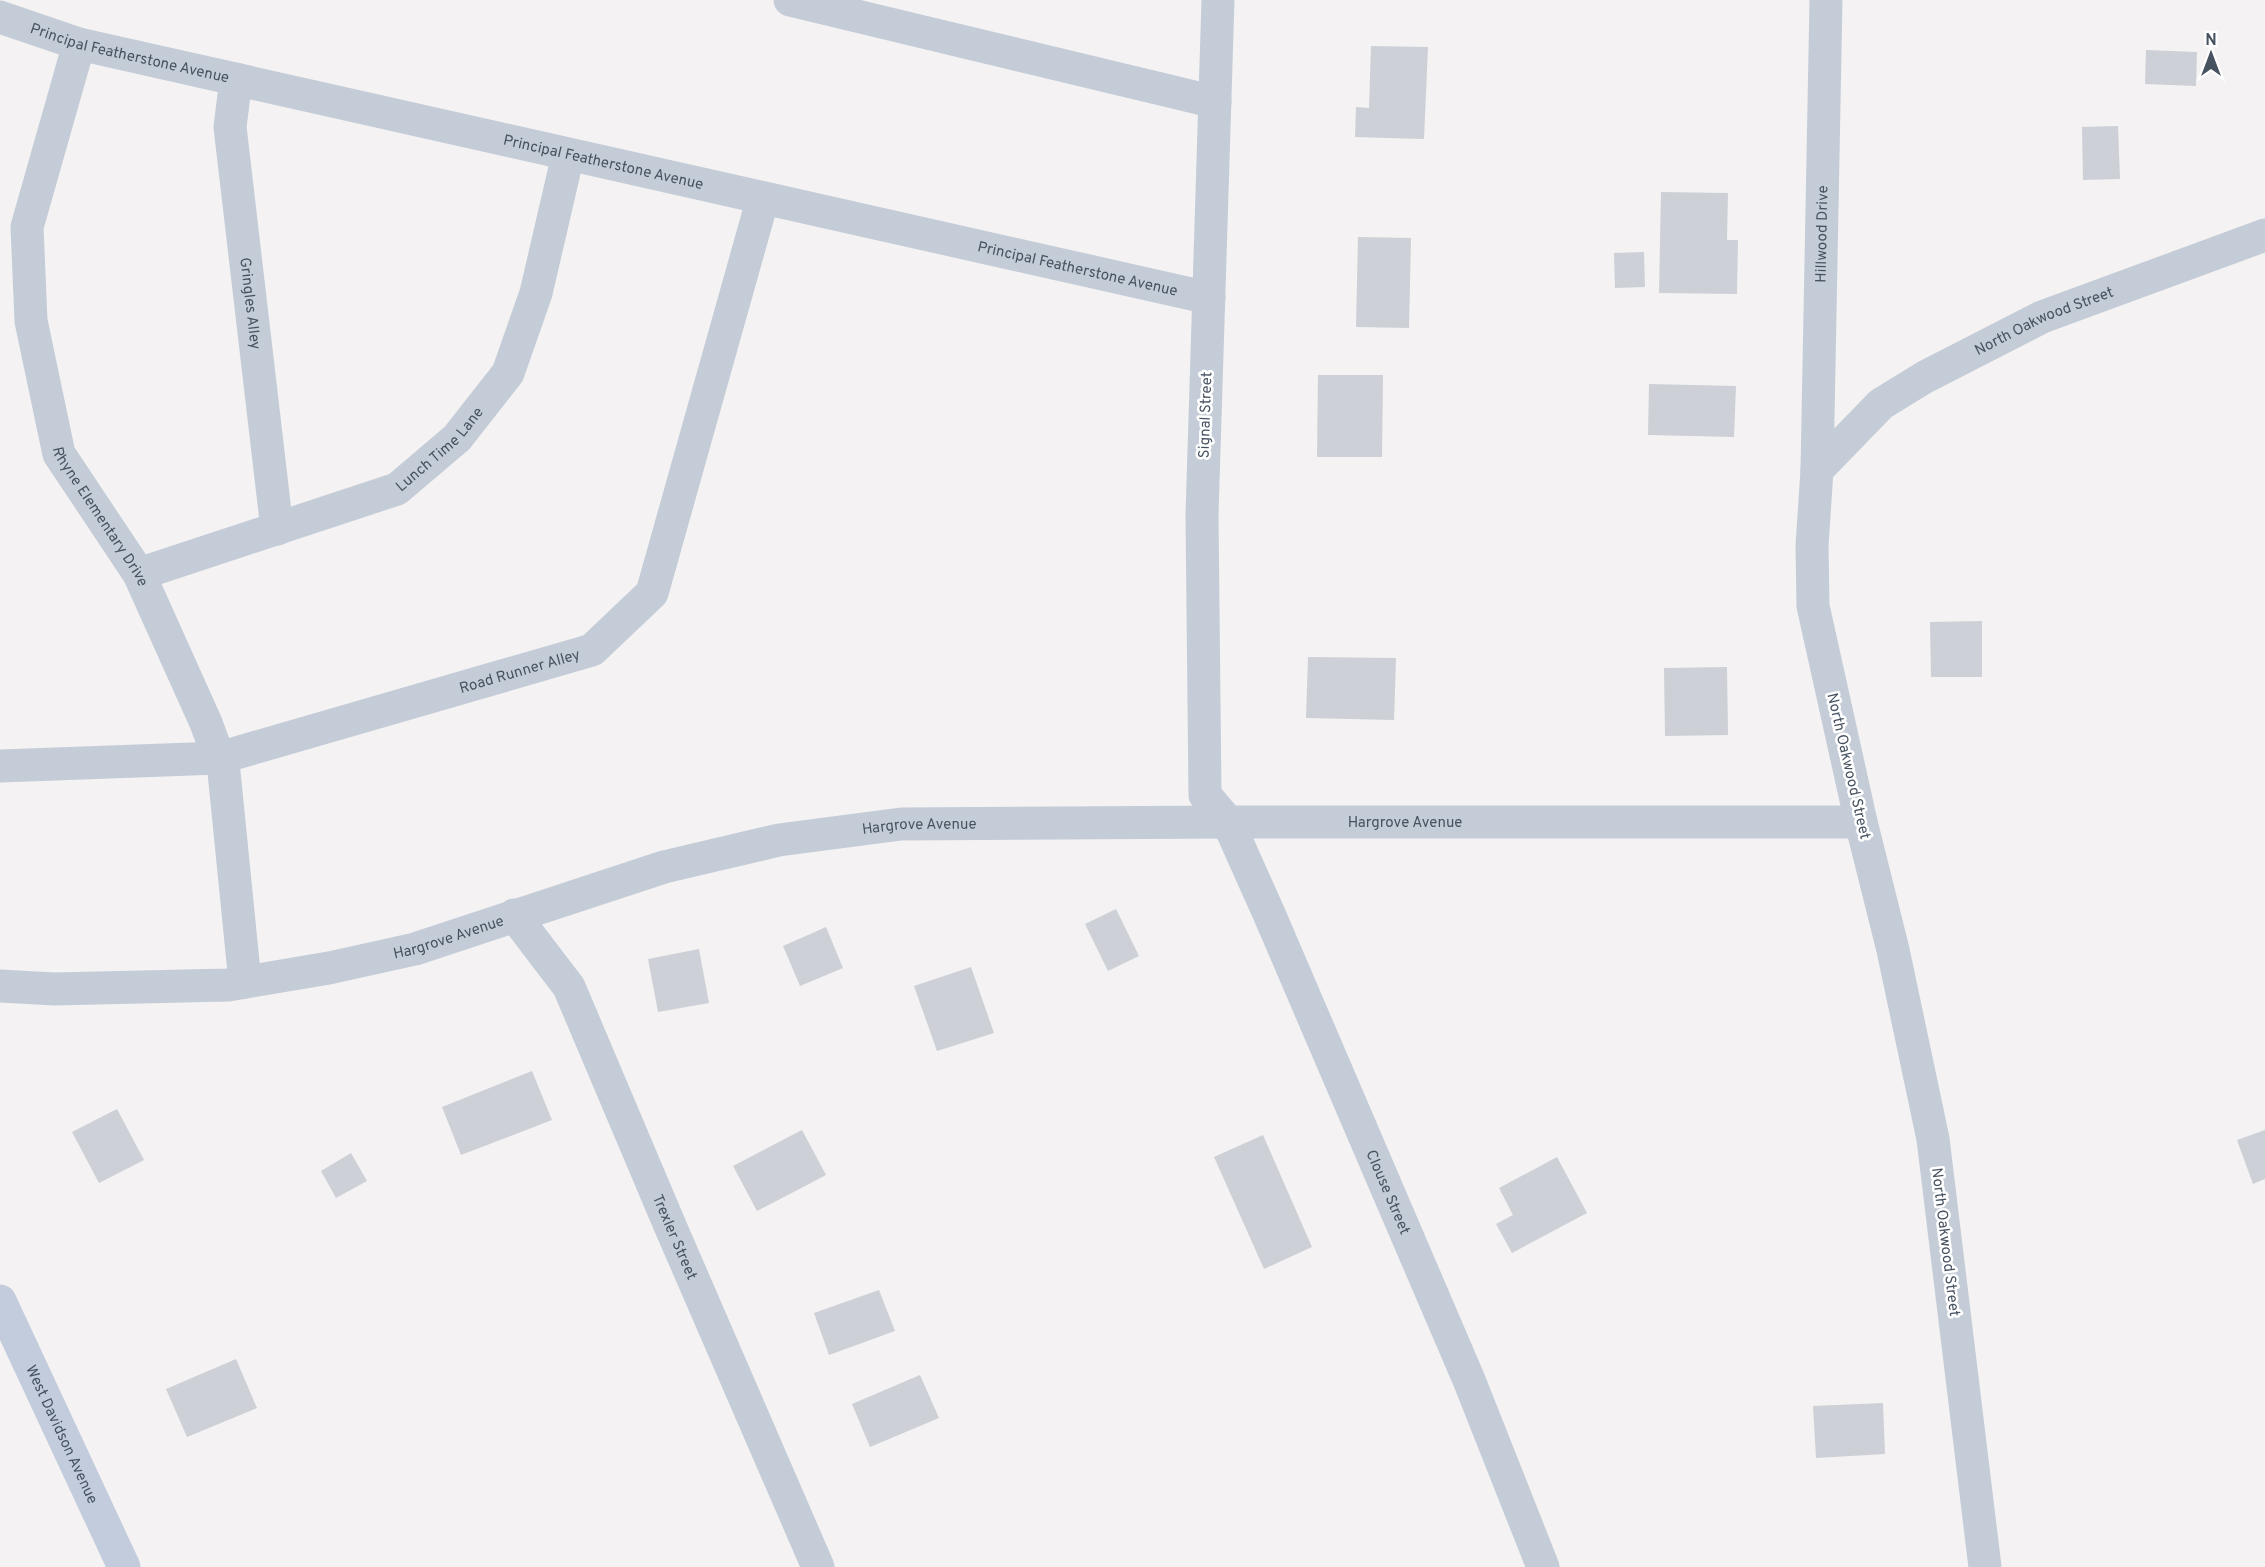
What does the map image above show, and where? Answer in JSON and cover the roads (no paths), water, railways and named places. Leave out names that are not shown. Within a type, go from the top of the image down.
[{"type":"street","points":[[790,0],[1215,102]]},
{"type":"street","name":"Signal Street","points":[[1218,0],[1202,515],[1205,795],[1228,822]]},
{"type":"street","name":"Hillwood Drive","points":[[1817,470],[1826,0]]},
{"type":"street","name":"Principal Featherstone Avenue","points":[[0,17],[79,44],[1209,298]]},
{"type":"street","name":"Rhyne Elementary Drive","points":[[79,44],[27,227],[31,321],[59,454],[139,574],[206,723],[224,772],[245,982]]},
{"type":"street","name":"Gringles Alley","points":[[236,79],[230,128],[277,529]]},
{"type":"street","name":"Lunch Time Lane","points":[[139,574],[397,489],[457,438],[508,373],[536,293],[568,155]]},
{"type":"street","name":"Road Runner Alley","points":[[0,766],[219,758],[592,650],[652,593],[763,198]]},
{"type":"street","name":"North Oakwood Street","points":[[1985,1567],[1934,1139],[1893,950],[1861,822],[1813,606],[1812,546],[1817,470],[1881,404],[1925,376],[2042,317],[2265,235]]},
{"type":"street","name":"Clouse Street","points":[[1228,822],[1469,1380],[1543,1567]]},
{"type":"street","name":"Hargrove Avenue","points":[[0,986],[66,989],[228,985],[329,968],[416,950],[514,915],[664,867],[790,838],[901,824],[1861,822]]},
{"type":"street","name":"Trexler Street","points":[[514,915],[569,987],[818,1567]]},
{"type":"street","name":"West Davidson Avenue","points":[[0,1301],[124,1567]]}]
